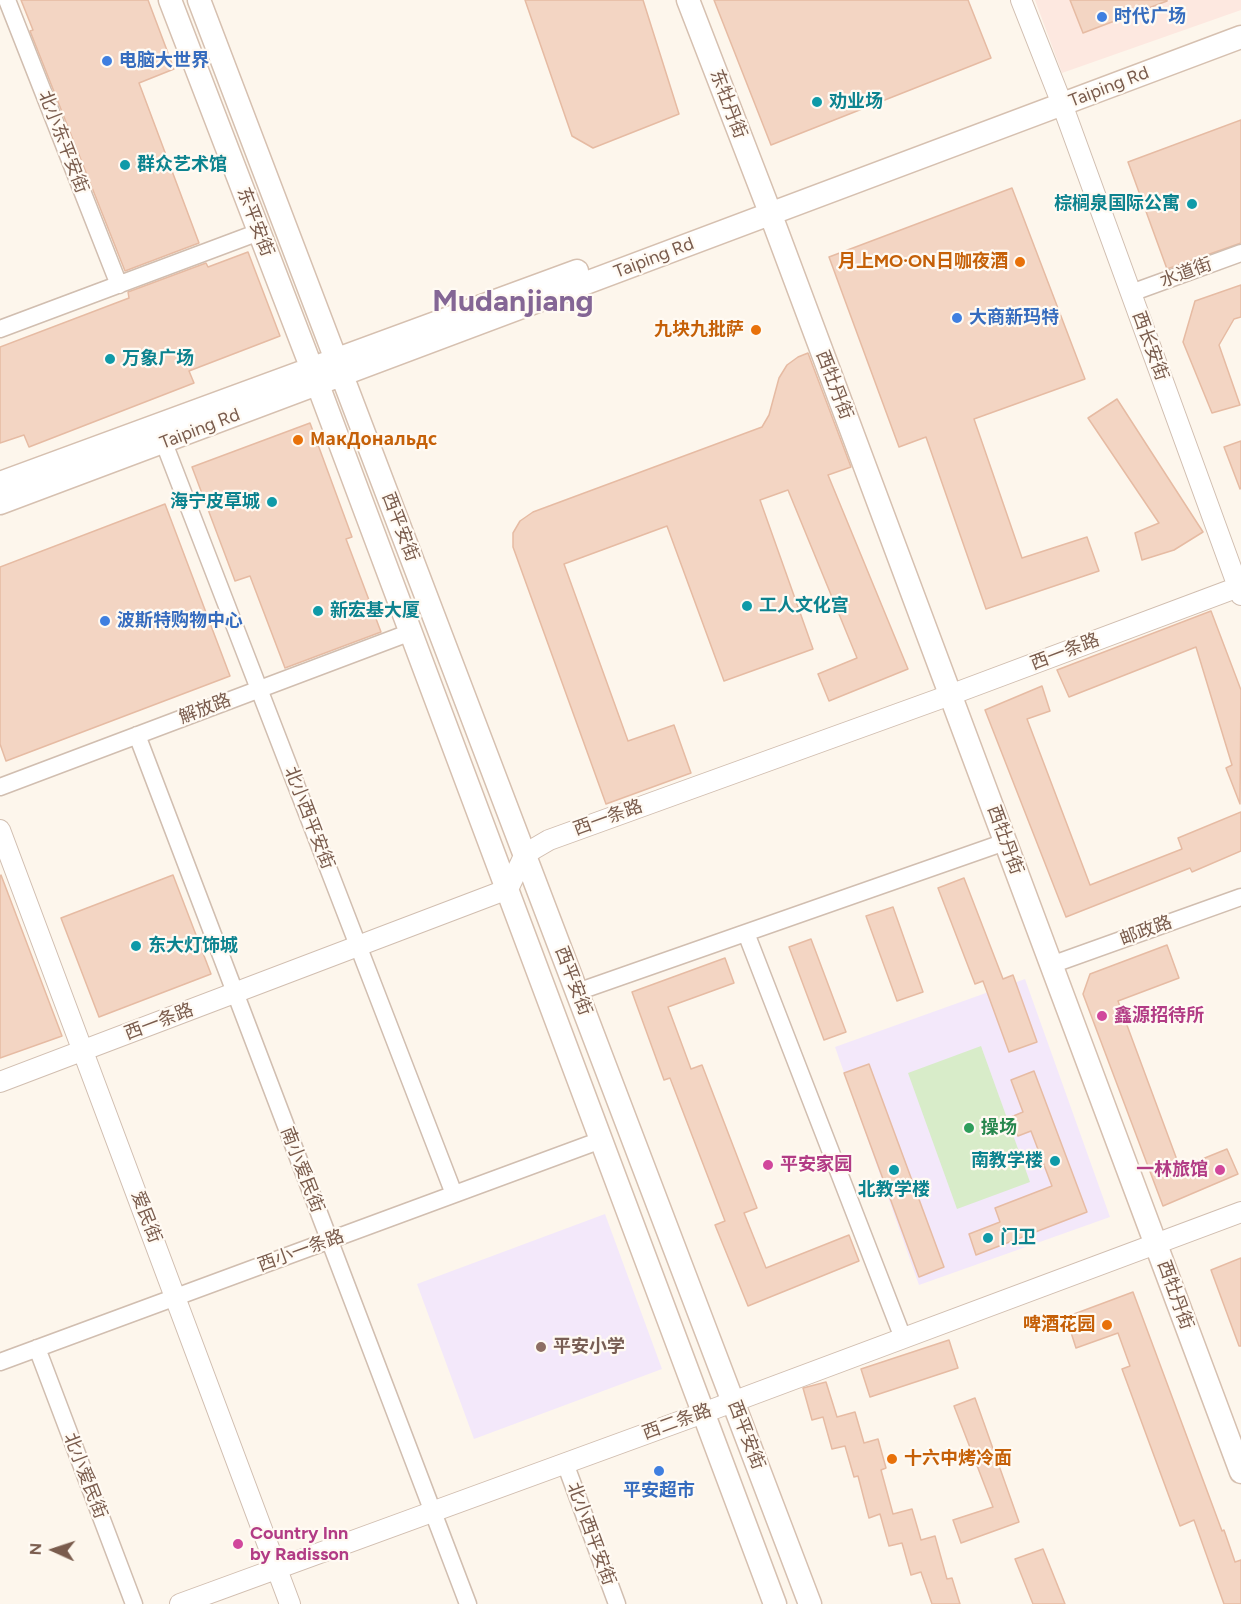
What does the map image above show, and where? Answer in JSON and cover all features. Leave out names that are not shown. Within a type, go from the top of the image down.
[{"type":"main road","name":"东平安街","points":[[170,0],[315,376]]},
{"type":"main road","name":"东平安街","points":[[199,0],[339,367]]},
{"type":"main road","name":"东牡丹街","points":[[688,0],[768,208]]},
{"type":"main road","name":"Taiping Rd","points":[[1059,98],[1241,21]]},
{"type":"main road","name":"Taiping Rd","points":[[0,483],[315,376],[1059,98],[1241,37]]},
{"type":"main road","name":"西牡丹街","points":[[768,208],[1241,1472]]},
{"type":"main road","name":"西平安街","points":[[339,367],[810,1604]]},
{"type":"main road","name":"Taiping Rd","points":[[0,503],[164,443],[315,376]]},
{"type":"main road","name":"西平安街","points":[[315,376],[775,1604]]},
{"type":"street","name":"北小东平安街","points":[[7,0],[119,285]]},
{"type":"street","name":"西长安街","points":[[1021,0],[1240,589]]},
{"type":"street","points":[[0,329],[259,232]]},
{"type":"street","name":"水道街","points":[[1131,293],[1241,253]]},
{"type":"street","name":"北小西平安街","points":[[164,443],[454,1194]]},
{"type":"street","name":"西一条路","points":[[525,854],[549,840],[1240,589]]},
{"type":"street","name":"解放路","points":[[0,787],[411,632]]},
{"type":"street","name":"南小爱民街","points":[[136,735],[468,1604]]},
{"type":"street","name":"爱民街","points":[[0,830],[290,1604]]},
{"type":"street","points":[[578,992],[1005,842]]},
{"type":"street","points":[[508,890],[525,854]]},
{"type":"street","name":"西一条路","points":[[0,1082],[508,890]]},
{"type":"street","name":"邮政路","points":[[1051,965],[1241,897]]},
{"type":"street","points":[[746,933],[903,1338]]},
{"type":"street","name":"西小一条路","points":[[0,1362],[601,1140]]},
{"type":"street","name":"西二条路","points":[[180,1604],[703,1413],[1241,1212]]},
{"type":"street","name":"北小爱民街","points":[[37,1348],[134,1604]]},
{"type":"street","name":"北小西平安街","points":[[565,1463],[617,1604]]},
{"type":"shaded area","points":[[1035,0],[1241,0],[1241,10],[1062,73]]},
{"type":"shaded area","points":[[1025,979],[1110,1217],[919,1285],[835,1047]]},
{"type":"shaded area","points":[[605,1214],[662,1369],[474,1439],[417,1284]]},
{"type":"green space","name":"操场","points":[[981,1046],[1030,1182],[957,1209],[908,1073]]},
{"type":"building","name":"群众艺术馆","points":[[21,0],[148,0],[174,69],[139,83],[199,243],[125,271],[30,31],[33,30]]},
{"type":"building","points":[[525,0],[643,0],[679,114],[593,148],[572,136]]},
{"type":"building","name":"劝业场","points":[[714,0],[968,0],[991,58],[771,145]]},
{"type":"building","name":"时代广场","points":[[1070,0],[1167,0],[1167,1],[1083,33]]},
{"type":"building","name":"棕榈泉国际公寓","points":[[1241,120],[1241,243],[1167,269],[1128,162]]},
{"type":"building","name":"大商新玛特","points":[[1012,188],[1085,379],[974,419],[1022,558],[1087,537],[1099,571],[986,609],[926,437],[899,447],[829,257]]},
{"type":"building","name":"万象广场","points":[[248,252],[280,336],[189,371],[194,383],[29,447],[24,435],[0,443],[0,347],[129,298],[128,292],[206,263],[208,267]]},
{"type":"building","points":[[1241,285],[1241,317],[1234,319],[1219,345],[1240,405],[1212,413],[1183,342],[1195,301]]},
{"type":"building","name":"工人文化宫","points":[[808,353],[851,467],[828,475],[908,669],[829,701],[818,674],[857,658],[788,490],[760,500],[813,649],[724,681],[667,526],[564,564],[628,741],[674,725],[691,773],[606,804],[513,547],[513,533],[520,521],[533,512],[762,427],[769,415],[779,378],[787,365]]},
{"type":"building","points":[[1117,399],[1203,532],[1174,550],[1142,560],[1135,533],[1159,523],[1088,418]]},
{"type":"building","name":"海宁皮草城","points":[[310,423],[352,537],[346,539],[381,632],[285,668],[250,576],[235,581],[192,467]]},
{"type":"building","points":[[1241,441],[1241,488],[1240,489],[1224,447]]},
{"type":"building","name":"波斯特购物中心","points":[[165,504],[230,676],[6,761],[0,744],[0,567]]},
{"type":"building","points":[[1211,611],[1241,690],[1240,804],[1226,768],[1232,765],[1196,647],[1069,697],[1057,670]]},
{"type":"building","points":[[1042,686],[1050,711],[1027,719],[1090,885],[1182,849],[1178,838],[1241,812],[1241,851],[1192,872],[1190,868],[1066,917],[985,710]]},
{"type":"building","name":"东大灯饰城","points":[[173,875],[211,974],[99,1017],[61,918]]},
{"type":"building","points":[[0,876],[62,1036],[0,1058]]},
{"type":"building","points":[[964,878],[1003,979],[1013,975],[1037,1042],[1009,1052],[983,981],[975,984],[938,888]]},
{"type":"building","points":[[893,907],[923,992],[897,1001],[866,916]]},
{"type":"building","points":[[811,939],[846,1032],[824,1040],[789,947]]},
{"type":"building","points":[[1167,945],[1179,978],[1118,1001],[1180,1168],[1227,1149],[1238,1174],[1163,1206],[1083,994],[1090,974]]},
{"type":"building","points":[[725,958],[734,983],[668,1007],[691,1069],[702,1065],[757,1208],[744,1213],[766,1268],[849,1235],[859,1261],[748,1306],[715,1225],[725,1221],[670,1078],[664,1080],[632,992]]},
{"type":"building","name":"北教学楼","points":[[869,1064],[944,1267],[919,1277],[844,1073]]},
{"type":"building","name":"南教学楼","points":[[1034,1071],[1087,1212],[976,1255],[969,1234],[1000,1222],[995,1208],[1052,1186],[1031,1131],[1018,1136],[1011,1117],[1023,1112],[1011,1080]]},
{"type":"building","points":[[1241,1258],[1241,1346],[1239,1346],[1211,1270]]},
{"type":"building","points":[[1133,1292],[1222,1531],[1224,1530],[1235,1562],[1241,1560],[1241,1604],[1224,1604],[1194,1520],[1180,1526],[1122,1369],[1130,1366],[1118,1333],[1076,1348],[1066,1317]]},
{"type":"building","points":[[949,1340],[958,1368],[870,1397],[861,1369]]},
{"type":"building","points":[[826,1382],[837,1417],[855,1412],[864,1443],[878,1439],[886,1468],[881,1470],[893,1514],[912,1509],[921,1540],[935,1536],[947,1579],[952,1578],[960,1604],[932,1604],[921,1572],[911,1575],[902,1543],[889,1546],[880,1514],[869,1518],[858,1476],[854,1477],[845,1446],[832,1449],[823,1417],[812,1420],[803,1388]]},
{"type":"building","points":[[975,1398],[1019,1522],[961,1543],[953,1520],[993,1507],[954,1406]]},
{"type":"building","points":[[1043,1549],[1065,1604],[1033,1604],[1015,1559]]},
{"type":"place","name":"时代广场","points":[[1102,17]]},
{"type":"place","name":"电脑大世界","points":[[107,61]]},
{"type":"place","name":"劝业场","points":[[817,102]]},
{"type":"place","name":"群众艺术馆","points":[[125,165]]},
{"type":"place","name":"棕榈泉国际公寓","points":[[1192,204]]},
{"type":"place","name":"月上MO·ON日咖夜酒","points":[[1020,262]]},
{"type":"place","name":"大商新玛特","points":[[957,318]]},
{"type":"place","name":"九块九批萨","points":[[756,330]]},
{"type":"place","name":"万象广场","points":[[110,359]]},
{"type":"place","name":"МакДональдс","points":[[298,440]]},
{"type":"place","name":"海宁皮草城","points":[[272,502]]},
{"type":"place","name":"工人文化宫","points":[[747,606]]},
{"type":"place","name":"新宏基大厦","points":[[318,611]]},
{"type":"place","name":"波斯特购物中心","points":[[105,621]]},
{"type":"place","name":"东大灯饰城","points":[[136,946]]},
{"type":"place","name":"鑫源招待所","points":[[1102,1016]]},
{"type":"place","name":"操场","points":[[969,1128]]},
{"type":"place","name":"南教学楼","points":[[1055,1161]]},
{"type":"place","name":"平安家园","points":[[768,1165]]},
{"type":"place","name":"北教学楼","points":[[894,1170]]},
{"type":"place","name":"一林旅馆","points":[[1220,1170]]},
{"type":"place","name":"门卫","points":[[988,1238]]},
{"type":"place","name":"啤酒花园","points":[[1107,1325]]},
{"type":"place","name":"平安小学","points":[[541,1347]]},
{"type":"place","name":"十六中烤冷面","points":[[892,1459]]},
{"type":"place","name":"平安超市","points":[[659,1471]]},
{"type":"place","name":"Country Inn by Radisson","points":[[238,1544]]},
{"type":"district","name":"Mudanjiang","points":[[513,302]]}]
